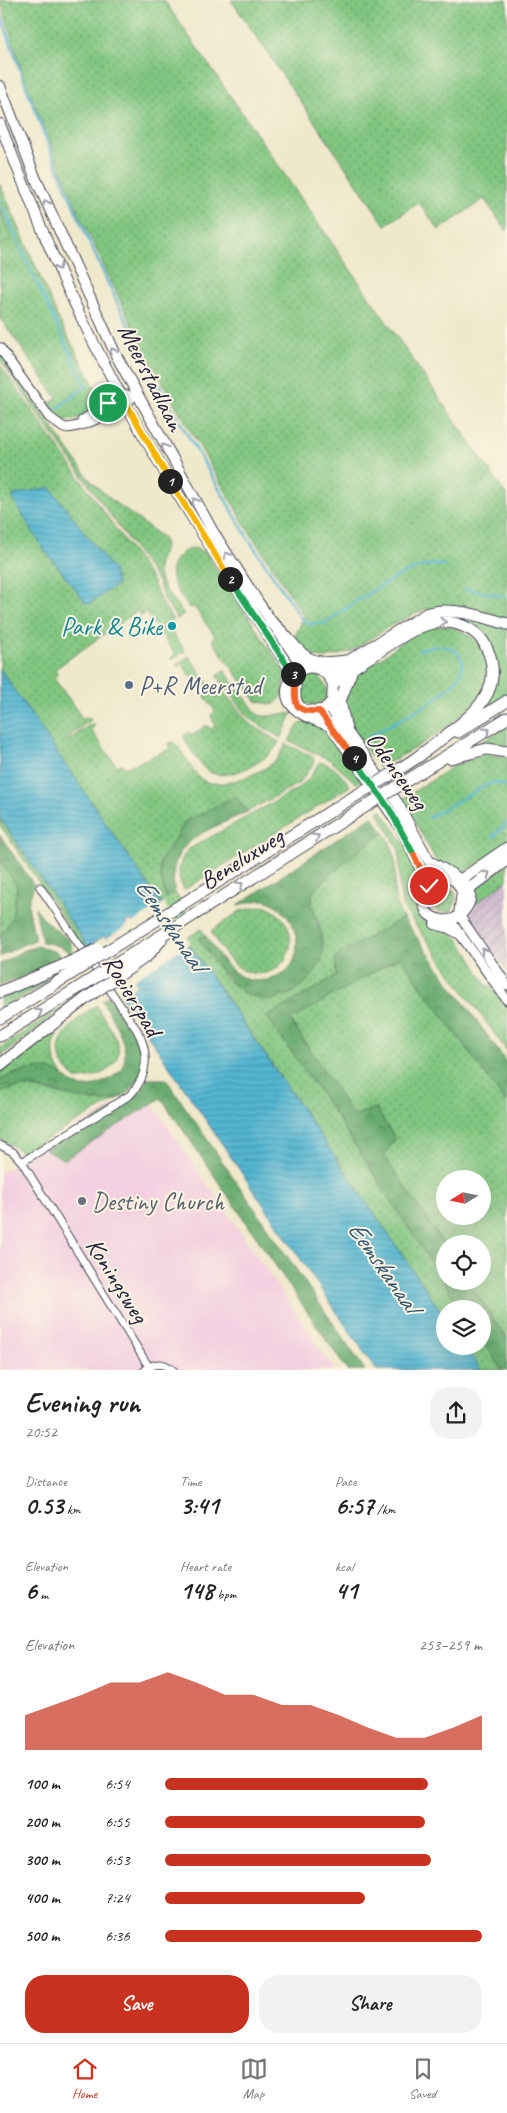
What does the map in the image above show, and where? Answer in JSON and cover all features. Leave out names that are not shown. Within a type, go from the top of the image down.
[{"type":"highway","points":[[330,679],[414,619],[441,610],[477,615],[507,624]]},
{"type":"highway","points":[[270,621],[278,627],[296,651],[309,659],[351,664],[408,633],[436,622],[445,621],[469,628],[485,644],[490,654],[492,674],[484,699],[468,716],[415,759]]},
{"type":"highway","points":[[347,734],[340,701],[351,664]]},
{"type":"highway","name":"Beneluxweg","points":[[66,970],[98,949],[118,945],[507,701]]},
{"type":"highway","name":"Beneluxweg","points":[[0,1036],[507,718]]},
{"type":"highway","points":[[436,762],[482,750],[507,752]]},
{"type":"highway","points":[[459,881],[507,848]]},
{"type":"highway","points":[[468,890],[507,860]]},
{"type":"highway","points":[[0,1065],[85,999],[148,955],[171,929]]},
{"type":"highway","points":[[0,992],[66,970]]},
{"type":"highway","points":[[0,1018],[66,970]]},
{"type":"main road","name":"Meerstadlaan","points":[[0,86],[35,177],[86,293],[136,394],[212,530],[270,621],[304,668]]},
{"type":"main road","name":"Meerstadlaan","points":[[0,124],[54,258],[86,327],[124,400],[202,536],[294,675]]},
{"type":"main road","points":[[304,668],[320,670],[330,679],[333,696],[329,706],[317,715],[300,714],[290,704],[287,690],[294,675],[304,668]]},
{"type":"main road","name":"Odenseweg","points":[[329,706],[398,804],[430,861],[445,876]]},
{"type":"main road","name":"Odenseweg","points":[[317,715],[332,727],[390,810],[429,886]]},
{"type":"main road","points":[[421,868],[418,900],[423,915],[430,922],[460,934]]},
{"type":"main road","points":[[445,876],[459,881],[468,890],[468,902],[458,915],[440,919],[428,910],[424,901],[429,886],[445,876]]},
{"type":"main road","points":[[458,915],[463,897],[459,881]]},
{"type":"street","points":[[0,348],[54,423],[64,428],[76,425],[136,394]]},
{"type":"street","name":"Roeierspad","points":[[22,1162],[130,1095],[142,1079],[146,1059],[144,1046],[137,1030],[40,887]]},
{"type":"street","points":[[458,915],[460,934],[507,1000]]},
{"type":"street","points":[[458,915],[468,926],[507,985]]},
{"type":"street","name":"Koningsweg","points":[[0,1145],[14,1152],[22,1162],[146,1369]]},
{"type":"street","points":[[146,1369],[162,1364],[174,1370]]},
{"type":"shaded area","points":[[507,873],[507,972],[466,912]]},
{"type":"shaded area","points":[[142,1089],[335,1370],[2,1370],[0,1367],[0,1173]]},
{"type":"green space","points":[[0,0],[164,0],[507,496],[507,620],[425,609],[390,626],[352,651],[326,658],[316,657],[293,641],[304,616],[245,525],[143,349],[78,211],[25,81]]},
{"type":"green space","points":[[231,0],[507,0],[507,231],[484,199],[439,230],[419,203],[385,225]]},
{"type":"green space","points":[[0,184],[59,320],[103,402],[74,420],[67,421],[61,419],[47,405],[57,398],[0,318]]},
{"type":"green space","points":[[0,210],[11,239],[0,246]]},
{"type":"green space","points":[[0,354],[89,479],[113,501],[163,538],[165,546],[159,564],[159,575],[164,587],[184,614],[177,619],[164,599],[158,582],[0,360]]},
{"type":"green space","points":[[0,365],[152,580],[160,600],[173,620],[167,625],[185,651],[172,660],[171,658],[175,654],[146,613],[141,616],[137,611],[55,669],[58,674],[54,678],[83,719],[88,717],[91,720],[66,738],[67,740],[93,723],[95,726],[91,730],[117,766],[122,764],[125,768],[169,749],[168,743],[173,742],[181,750],[201,779],[217,783],[239,779],[269,766],[277,759],[286,744],[313,757],[314,763],[299,783],[247,812],[236,797],[186,821],[160,862],[166,898],[175,893],[192,917],[177,927],[0,669]]},
{"type":"green space","points":[[195,548],[206,553],[285,672],[283,696],[274,705],[256,701],[213,642],[212,639],[215,636],[194,607],[189,608],[177,589],[172,576],[174,563],[184,552]]},
{"type":"green space","points":[[461,615],[507,628],[507,696],[475,715],[497,676],[468,623],[431,618]]},
{"type":"green space","points":[[446,626],[469,635],[478,643],[485,658],[487,670],[485,685],[478,698],[468,710],[423,743],[380,768],[350,724],[344,700],[346,688],[353,677],[360,671],[412,634],[435,627]]},
{"type":"green space","points":[[189,656],[212,689],[218,685],[249,723],[279,742],[275,749],[250,767],[239,771],[220,775],[206,770],[188,745],[184,736],[188,732],[191,736],[207,725],[211,729],[215,726],[211,715],[215,711],[182,664],[178,667],[176,665]]},
{"type":"green space","points":[[224,670],[258,715],[292,714],[281,738],[249,718],[217,676]]},
{"type":"green space","points":[[308,674],[319,676],[327,688],[326,698],[318,705],[306,704],[300,696],[303,676]]},
{"type":"green space","points":[[308,721],[321,725],[327,731],[362,780],[356,783],[330,760],[289,741],[298,726]]},
{"type":"green space","points":[[507,726],[507,749],[467,751]]},
{"type":"green space","points":[[485,754],[507,757],[507,843],[465,872],[456,872],[437,862],[402,799],[457,764]]},
{"type":"green space","points":[[319,762],[333,767],[350,786],[184,890],[181,885],[179,869],[182,858],[189,849],[299,788],[309,779]]},
{"type":"green space","points":[[236,796],[247,812],[204,832],[183,849],[176,861],[173,875],[175,893],[166,898],[160,875],[160,862],[186,821]]},
{"type":"green space","points":[[381,810],[403,842],[416,868],[419,882],[416,905],[419,915],[432,925],[446,930],[455,936],[469,954],[487,986],[490,985],[507,1006],[507,1051],[402,906],[399,850],[378,812]]},
{"type":"green space","points":[[372,816],[384,833],[367,844],[317,886],[312,895],[313,907],[323,945],[321,961],[316,971],[305,983],[284,996],[268,1000],[254,997],[241,990],[218,967],[199,939],[205,935],[230,968],[246,979],[265,980],[278,977],[288,970],[294,961],[297,950],[293,927],[287,916],[278,907],[266,900],[238,905]]},
{"type":"green space","points":[[0,818],[88,947],[84,949],[0,825]]},
{"type":"green space","points":[[384,833],[391,844],[395,866],[395,897],[403,918],[336,976],[267,1017],[337,1117],[436,1270],[436,1290],[449,1290],[455,1300],[436,1300],[436,1304],[186,939],[201,929],[205,935],[199,939],[226,979],[247,995],[283,996],[293,993],[323,953],[319,922],[312,905],[312,895],[317,886],[367,844]]},
{"type":"green space","points":[[0,835],[34,885],[28,905],[35,940],[0,957],[0,937],[12,918],[17,886],[0,860]]},
{"type":"green space","points":[[0,860],[17,886],[12,918],[0,937]]},
{"type":"green space","points":[[507,865],[507,880],[469,909],[474,890]]},
{"type":"green space","points":[[442,886],[449,886],[455,892],[456,901],[451,912],[439,912],[431,903],[432,893]]},
{"type":"green space","points":[[264,906],[279,915],[288,927],[291,940],[288,953],[282,964],[271,971],[258,974],[243,970],[233,963],[211,931],[240,911]]},
{"type":"green space","points":[[35,907],[47,923],[69,940],[73,947],[71,955],[62,947],[42,942]]},
{"type":"green space","points":[[403,918],[507,1063],[507,1104],[400,957],[290,1020],[353,1116],[376,1108],[395,1139],[384,1156],[438,1235],[436,1235],[436,1270],[337,1117],[267,1017],[336,976],[335,956]]},
{"type":"green space","points":[[37,946],[56,952],[63,959],[0,986],[0,964],[22,951]]},
{"type":"green space","points":[[400,957],[507,1104],[507,1339],[491,1315],[491,1300],[481,1300],[474,1290],[491,1290],[491,1235],[438,1235],[384,1156],[395,1139],[376,1108],[353,1116],[290,1019]]},
{"type":"green space","points":[[62,973],[0,1011],[0,997]]},
{"type":"green space","points":[[108,996],[140,1045],[142,1075],[127,1093],[117,1099],[105,1101],[76,1098],[34,1088],[19,1087],[0,1093],[0,1080],[22,1071],[47,1069],[55,1071],[81,1087],[101,1083],[118,1073],[124,1064],[125,1053],[119,1031],[102,1001]]},
{"type":"green space","points":[[77,998],[0,1057],[0,1048]]},
{"type":"green space","points":[[96,1005],[116,1039],[117,1057],[114,1064],[101,1074],[84,1079],[76,1079],[65,1068],[60,1058],[59,1048],[62,1038],[68,1029]]},
{"type":"green space","points":[[62,1023],[54,1043],[54,1056],[64,1076],[48,1070],[32,1070],[15,1073],[0,1080],[0,1072]]},
{"type":"green space","points":[[148,1079],[166,1079],[365,1370],[347,1370],[161,1098],[64,1160],[45,1149],[132,1098],[141,1090]]},
{"type":"green space","points":[[22,1086],[94,1101],[118,1099],[23,1152],[0,1139],[0,1093]]},
{"type":"green space","points":[[449,1290],[474,1290],[481,1300],[455,1300]]},
{"type":"green space","points":[[491,1315],[507,1339],[507,1370],[502,1370],[491,1353]]},
{"type":"green space","points":[[491,1353],[502,1370],[481,1370],[471,1355],[491,1355]]},
{"type":"water","points":[[50,487],[113,570],[117,585],[90,603],[86,603],[43,548],[13,500],[13,495]]},
{"type":"water","name":"Eemskanaal","points":[[0,669],[436,1304],[436,1355],[471,1355],[481,1370],[376,1370],[121,996],[138,985],[104,936],[88,947],[0,818]],"holes":[[[130,920],[160,964],[156,967],[126,923]]]},
{"type":"pier","points":[[164,903],[191,943],[131,981],[104,940]]},
{"type":"waterway","points":[[0,12],[50,149],[108,283],[151,371]]},
{"type":"waterway","points":[[3,207],[86,386],[57,409]]},
{"type":"waterway","points":[[156,381],[248,538],[302,620],[309,624],[325,623],[401,575],[418,568],[433,565],[445,566]]},
{"type":"waterway","points":[[463,588],[507,597]]},
{"type":"waterway","points":[[368,737],[433,700],[450,687],[458,677],[462,668],[462,660],[458,653],[442,646],[419,650]]},
{"type":"waterway","points":[[428,818],[486,785],[494,782],[507,786]]},
{"type":"waterway","points":[[493,837],[507,823]]},
{"type":"place","name":"Park & Bike","points":[[172,626]]},
{"type":"place","name":"P+R Meerstad","points":[[129,685]]},
{"type":"place","name":"Destiny Church","points":[[82,1201]]},
{"type":"route","points":[[108,403],[122,396],[202,536],[294,675],[296,680],[293,692],[296,702],[306,711],[319,711],[332,727],[401,828],[429,886]]}]
